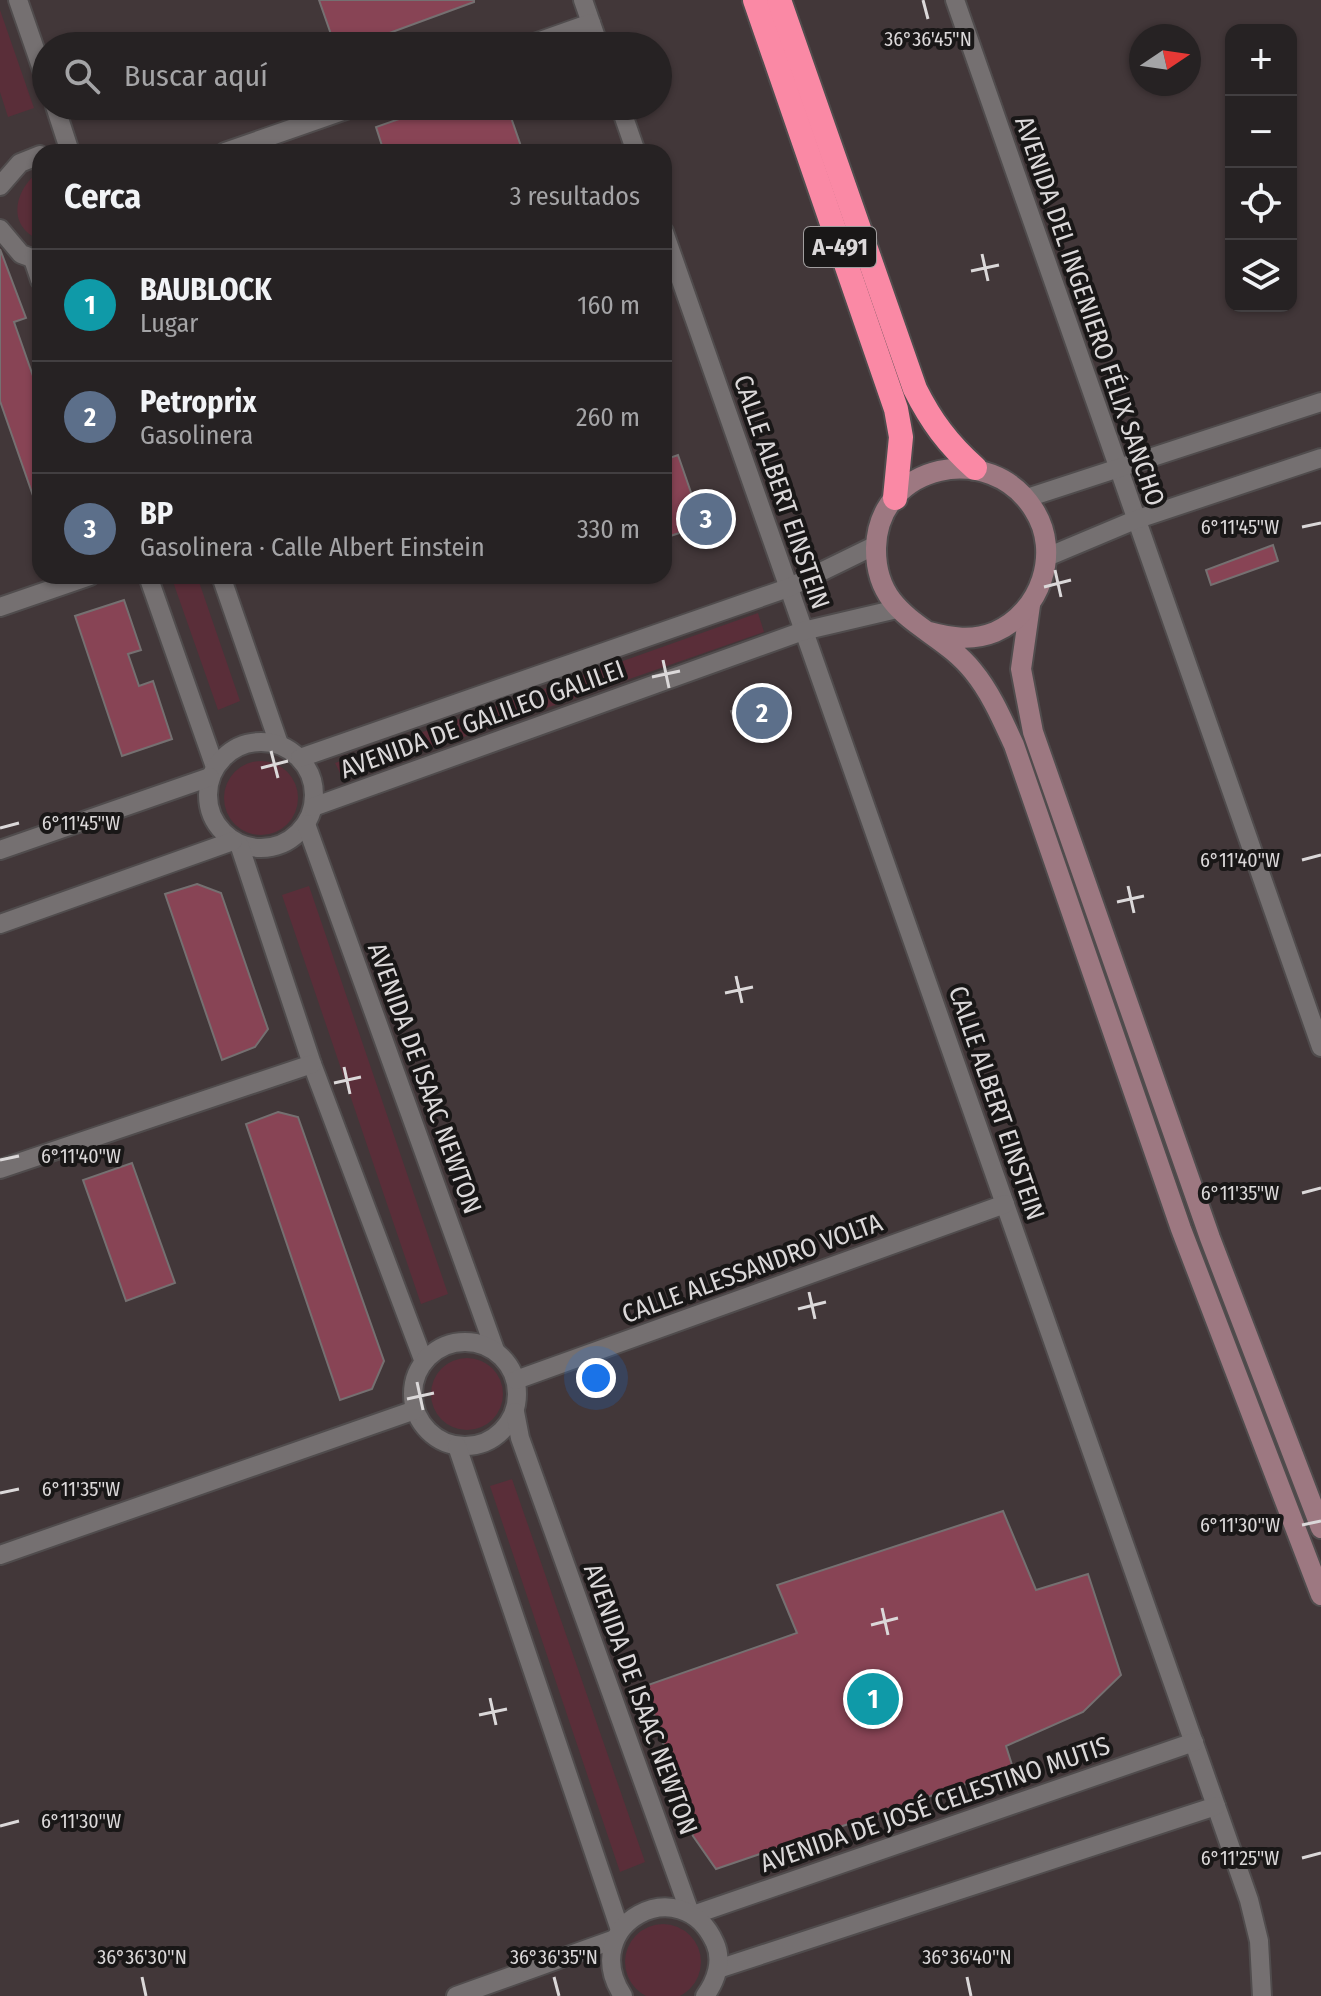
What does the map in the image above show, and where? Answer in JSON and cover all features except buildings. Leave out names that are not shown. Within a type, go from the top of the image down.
[{"type":"highway","name":"A-491","points":[[755,0],[896,409],[901,437],[895,498]]},
{"type":"highway","name":"A-491","points":[[779,0],[915,389],[930,420],[949,445],[975,468]]},
{"type":"main road","name":"A-491","points":[[1321,1528],[1210,1238],[1033,732],[1021,669],[1030,604],[1044,574],[1047,557],[1045,536],[1027,498],[1004,478],[975,468],[931,472],[911,483],[895,498],[882,520],[876,545],[877,568],[884,590],[897,609],[971,669],[994,702],[1014,745],[1181,1229],[1321,1595]]},
{"type":"main road","name":"A-491","points":[[929,632],[951,638],[973,638],[995,632],[1014,620],[1030,604]]},
{"type":"street","points":[[18,0],[32,40]]},
{"type":"street","points":[[583,0],[594,32]]},
{"type":"street","name":"AVENIDA DEL INGENIERO FÉLIX SANCHO","points":[[955,0],[1321,1047]]},
{"type":"street","points":[[566,32],[591,23]]},
{"type":"street","points":[[60,120],[67,144]]},
{"type":"street","points":[[248,144],[317,120]]},
{"type":"street","points":[[625,120],[633,144]]},
{"type":"street","points":[[2,173],[32,158]]},
{"type":"street","points":[[0,229],[11,246],[32,258]]},
{"type":"street","name":"CALLE ALBERT EINSTEIN","points":[[672,255],[1216,1806],[1259,1941],[1262,1996]]},
{"type":"street","points":[[1027,498],[1045,496],[1321,402]]},
{"type":"street","points":[[1047,557],[1135,520],[1321,458]]},
{"type":"street","name":"AVENIDA DE GALILEO GALILEI","points":[[300,758],[788,588],[876,545]]},
{"type":"street","points":[[0,607],[67,584]]},
{"type":"street","points":[[151,584],[213,772]]},
{"type":"street","points":[[224,584],[279,744]]},
{"type":"street","name":"AVENIDA DE GALILEO GALILEI","points":[[309,815],[803,631],[897,609]]},
{"type":"street","points":[[261,741],[279,744],[300,758],[312,781],[309,815],[283,844],[253,848],[236,842],[220,829],[211,813],[207,795],[213,772],[227,753],[243,744],[261,741]]},
{"type":"street","points":[[0,850],[213,772]]},
{"type":"street","name":"AVENIDA DE ISAAC NEWTON","points":[[309,815],[495,1350]]},
{"type":"street","points":[[0,924],[236,842]]},
{"type":"street","points":[[236,842],[312,1064],[424,1362]]},
{"type":"street","points":[[0,1169],[312,1064]]},
{"type":"street","name":"CALLE ALESSANDRO VOLTA","points":[[516,1380],[1005,1204]]},
{"type":"street","points":[[457,1342],[477,1342],[495,1350],[508,1363],[516,1380],[515,1412],[506,1428],[492,1439],[475,1446],[457,1446],[431,1434],[415,1410],[414,1385],[424,1362],[439,1349],[457,1342]]},
{"type":"street","points":[[0,1555],[415,1410]]},
{"type":"street","name":"AVENIDA DE ISAAC NEWTON","points":[[515,1412],[520,1438],[691,1914],[713,1939],[718,1969]]},
{"type":"street","points":[[457,1446],[617,1935],[611,1970],[623,1996]]},
{"type":"street","name":"AVENIDA DE JOSÉ CELESTINO MUTIS","points":[[691,1914],[1194,1742]]},
{"type":"street","points":[[705,1996],[718,1969],[1216,1806]]},
{"type":"street","points":[[456,1996],[617,1935],[633,1916],[651,1908],[671,1907],[691,1914]]},
{"type":"shaded area","points":[[0,0],[1321,0],[1321,1996],[0,1996]]},
{"type":"shaded area","points":[[0,10],[32,109],[8,117],[0,92]]},
{"type":"shaded area","points":[[31,178],[32,236],[22,226],[18,216],[20,197]]},
{"type":"shaded area","points":[[174,584],[200,584],[240,701],[218,710]]},
{"type":"shaded area","points":[[758,613],[764,632],[343,779],[335,763]]},
{"type":"shaded area","points":[[254,761],[268,761],[282,767],[292,777],[298,798],[296,812],[282,829],[268,835],[254,835],[240,829],[230,819],[224,805],[224,791],[230,777],[240,767]]},
{"type":"shaded area","points":[[309,886],[448,1294],[421,1304],[282,895]]},
{"type":"shaded area","points":[[460,1358],[474,1358],[493,1368],[503,1387],[503,1401],[493,1420],[474,1430],[460,1430],[441,1420],[431,1401],[431,1387],[441,1368]]},
{"type":"shaded area","points":[[512,1479],[645,1862],[620,1872],[490,1486]]},
{"type":"shaded area","points":[[663,1924],[677,1927],[690,1935],[700,1955],[698,1976],[690,1989],[677,1997],[649,1997],[636,1989],[628,1976],[625,1962],[628,1948],[636,1935],[649,1927]]},
{"type":"place","name":"BP","points":[[706,519]]},
{"type":"place","name":"Petroprix","points":[[762,713]]},
{"type":"place","name":"BAUBLOCK","points":[[873,1699]]}]
